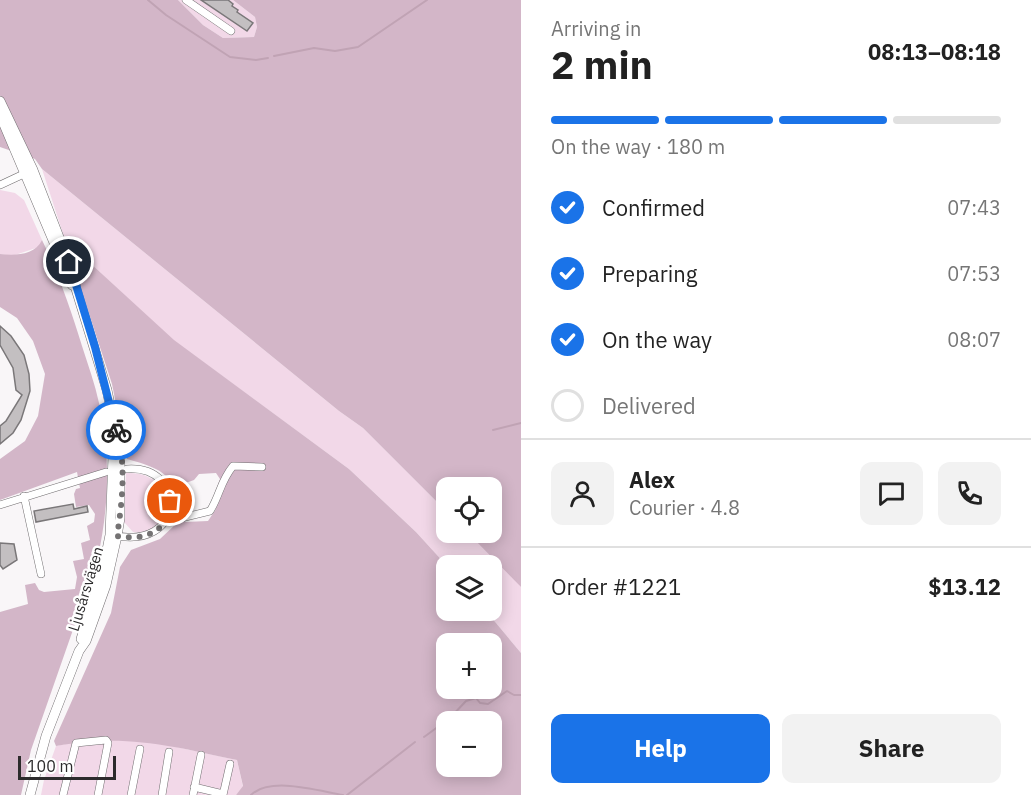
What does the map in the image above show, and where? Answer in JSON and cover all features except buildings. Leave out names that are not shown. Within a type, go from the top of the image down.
[{"type":"main road","name":"Ljusårsvägen","points":[[0,101],[68,279],[75,289],[95,347],[115,427],[114,536],[79,651],[46,736],[30,795]]},
{"type":"main road","name":"Ljusårsvägen","points":[[0,115],[29,172]]},
{"type":"street","points":[[186,0],[231,31]]},
{"type":"street","points":[[0,185],[29,172]]},
{"type":"street","points":[[168,518],[173,520],[210,511],[216,502],[223,478],[233,466],[262,467]]},
{"type":"street","points":[[114,536],[133,538],[150,535],[161,528],[168,518],[170,494],[163,482],[149,471],[127,469]]},
{"type":"street","points":[[0,504],[106,472]]},
{"type":"street","points":[[24,496],[41,574]]},
{"type":"street","points":[[63,795],[76,743],[106,740],[108,743],[98,795]]},
{"type":"street","points":[[130,795],[140,749]]},
{"type":"street","points":[[163,795],[170,752]]},
{"type":"street","points":[[201,755],[193,791],[223,795],[230,764]]},
{"type":"shaded area","points":[[0,0],[178,0],[203,25],[223,38],[254,37],[257,27],[255,17],[233,0],[521,0],[521,587],[502,568],[502,555],[490,555],[478,543],[502,543],[502,477],[436,477],[436,501],[363,428],[339,411],[42,169],[35,159],[0,147]]},
{"type":"shaded area","points":[[178,0],[233,0],[255,17],[257,27],[254,37],[223,38],[203,25]]},
{"type":"shaded area","points":[[42,169],[339,411],[363,428],[436,501],[436,543],[478,543],[490,555],[437,555],[349,469],[173,340],[65,240]]},
{"type":"shaded area","points":[[0,190],[15,193],[24,200],[42,240],[39,247],[12,256],[0,254]]},
{"type":"shaded area","points":[[42,240],[69,306],[97,396],[103,423],[107,463],[106,502],[97,561],[31,750],[21,795],[0,795],[0,612],[28,604],[25,585],[35,583],[39,590],[44,592],[75,589],[77,577],[73,561],[84,559],[81,543],[90,540],[87,526],[94,522],[95,514],[89,505],[76,507],[74,494],[76,489],[80,488],[77,472],[0,500],[0,459],[25,441],[38,416],[45,374],[33,341],[17,318],[0,307],[0,254],[30,252]]},
{"type":"shaded area","points":[[65,240],[174,340],[349,469],[416,532],[437,555],[436,621],[494,621],[521,653],[521,795],[236,795],[243,786],[237,760],[169,746],[126,741],[81,742],[56,746],[54,741],[111,613],[120,567],[131,550],[160,539],[177,523],[175,495],[168,478],[162,472],[127,459],[112,384]],"holes":[[[216,473],[220,479],[211,504],[216,509],[208,521],[185,522],[179,515],[183,484],[194,480],[199,474]]]},
{"type":"shaded area","points":[[126,473],[143,475],[156,482],[163,492],[166,503],[164,515],[158,524],[147,531],[133,532],[124,522]]},
{"type":"shaded area","points":[[502,566],[521,587],[521,653],[494,621],[502,621]]},
{"type":"shaded area","points":[[86,740],[144,740],[237,760],[243,787],[236,795],[41,795],[56,746]]},
{"type":"waterway","points":[[148,0],[166,15],[230,57],[256,60],[268,58]]},
{"type":"waterway","points":[[274,56],[314,48],[335,51],[358,47],[427,0]]},
{"type":"waterway","points":[[493,430],[521,423]]},
{"type":"waterway","points":[[424,737],[450,718],[466,701],[476,698],[480,703],[488,704],[507,691],[514,695],[521,695]]},
{"type":"waterway","points":[[347,795],[415,742]]},
{"type":"waterway","points":[[251,795],[259,789],[270,786],[295,786],[343,795]]},
{"type":"way so far","points":[[116,430],[120,441],[121,484],[117,536],[141,537],[150,535],[161,528],[168,518],[170,501]]},
{"type":"route","points":[[69,262],[74,276],[75,289],[95,347],[116,430]]}]
